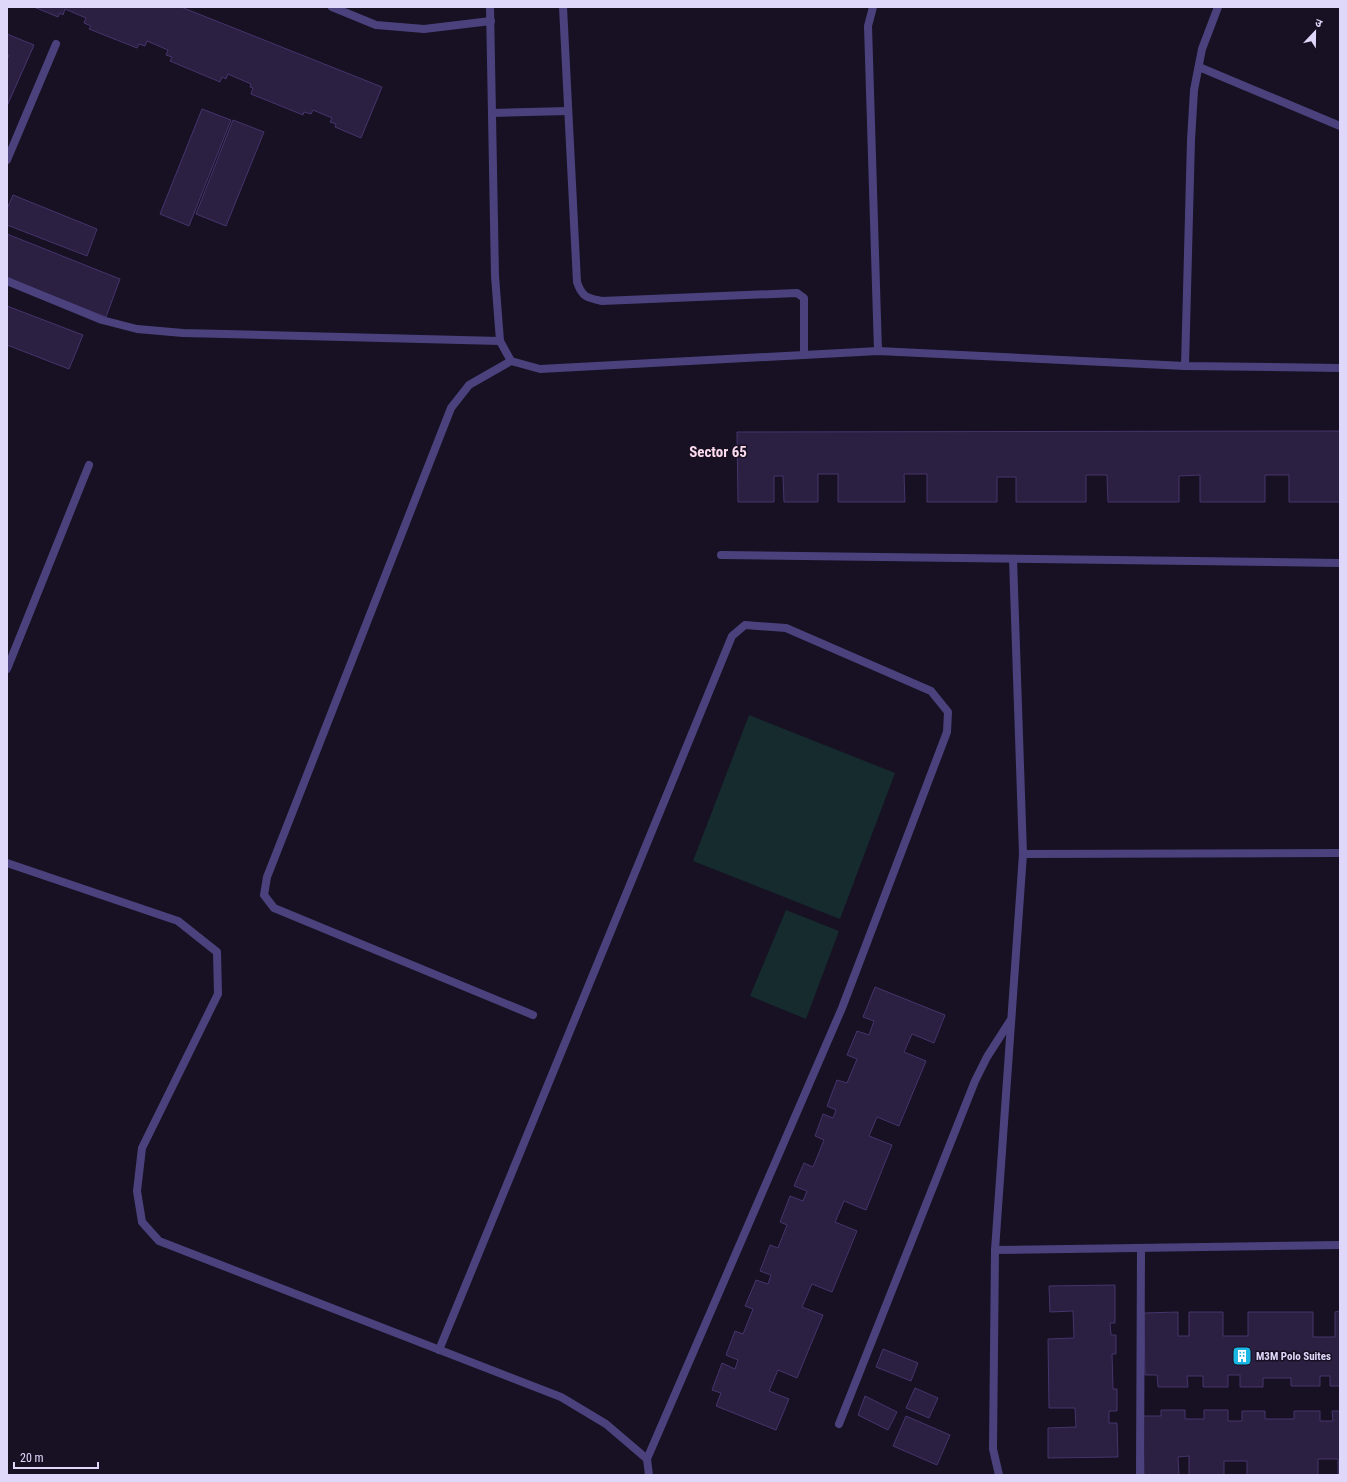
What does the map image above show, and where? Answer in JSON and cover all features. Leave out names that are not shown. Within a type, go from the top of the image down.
[{"type":"street","points":[[332,7],[376,25],[424,29],[491,21]]},
{"type":"street","points":[[490,7],[495,276],[500,341],[511,361]]},
{"type":"street","points":[[563,7],[577,282],[580,292],[589,299],[602,301],[796,293],[804,298],[804,355]]},
{"type":"street","points":[[873,7],[868,26],[878,351]]},
{"type":"street","points":[[1185,366],[1191,140],[1194,90],[1202,49],[1218,7]]},
{"type":"street","points":[[7,160],[56,44]]},
{"type":"street","points":[[1199,67],[1340,126]]},
{"type":"street","points":[[492,113],[568,111]]},
{"type":"street","points":[[7,281],[102,320],[137,329],[183,333],[500,341]]},
{"type":"street","points":[[533,1015],[274,908],[264,895],[270,870],[451,408],[469,385],[511,361],[540,369],[878,351],[1185,366],[1340,368]]},
{"type":"street","points":[[7,669],[89,466]]},
{"type":"street","points":[[721,555],[1340,563]]},
{"type":"street","points":[[999,1475],[993,1449],[996,1250],[1010,1020],[1023,854],[1013,559]]},
{"type":"street","points":[[438,1350],[732,636],[746,625],[786,628],[932,691],[948,712],[947,732],[842,1008],[647,1459],[648,1475]]},
{"type":"street","points":[[1023,854],[1340,853]]},
{"type":"street","points":[[7,863],[178,921],[217,952],[218,994],[142,1148],[137,1190],[142,1222],[159,1242],[561,1397],[606,1424],[647,1459]]},
{"type":"street","points":[[839,1424],[975,1081],[1010,1020]]},
{"type":"street","points":[[996,1250],[1340,1245]]},
{"type":"street","points":[[1140,1475],[1141,1248]]},
{"type":"green space","points":[[749,715],[895,773],[840,919],[693,861]]},
{"type":"green space","points":[[786,910],[839,931],[806,1019],[750,996]]},
{"type":"building","points":[[34,7],[181,7],[382,87],[361,138],[335,127],[336,124],[330,122],[332,118],[313,110],[311,114],[304,112],[303,115],[251,94],[253,88],[250,87],[251,84],[228,74],[226,79],[222,77],[220,82],[170,61],[172,57],[166,55],[168,50],[147,41],[145,46],[139,44],[137,48],[89,29],[91,26],[84,23],[86,18],[65,9],[63,15],[60,13],[58,17]]},
{"type":"building","points":[[7,34],[34,45],[7,106],[7,60],[9,55],[7,54]]},
{"type":"building","points":[[202,109],[231,120],[189,226],[160,214]]},
{"type":"building","points":[[233,120],[264,132],[226,226],[196,214]]},
{"type":"building","points":[[13,195],[97,229],[87,256],[7,225],[7,209]]},
{"type":"building","points":[[7,234],[120,279],[106,317],[7,278]]},
{"type":"building","points":[[7,306],[83,335],[69,369],[7,345]]},
{"type":"building","points":[[1340,431],[1340,502],[1289,502],[1289,475],[1265,475],[1265,502],[1200,502],[1200,475],[1179,476],[1179,502],[1108,502],[1107,475],[1086,475],[1086,502],[1016,502],[1016,477],[997,477],[997,502],[927,502],[927,474],[904,474],[905,502],[838,502],[838,474],[818,474],[818,502],[784,502],[783,476],[774,476],[774,502],[738,502],[737,432]]},
{"type":"building","points":[[875,987],[945,1015],[934,1043],[912,1034],[904,1052],[926,1061],[899,1126],[877,1117],[869,1136],[892,1145],[866,1210],[844,1201],[835,1222],[857,1231],[832,1292],[812,1284],[802,1307],[823,1315],[797,1378],[778,1370],[769,1391],[789,1399],[776,1430],[716,1406],[721,1393],[712,1390],[722,1363],[735,1369],[738,1360],[726,1355],[735,1331],[743,1334],[753,1309],[745,1306],[756,1280],[768,1284],[771,1275],[760,1271],[770,1245],[778,1248],[787,1225],[780,1222],[790,1196],[803,1201],[807,1191],[794,1186],[804,1163],[813,1167],[824,1140],[815,1136],[823,1114],[833,1118],[836,1110],[827,1106],[837,1080],[847,1083],[857,1059],[847,1055],[857,1031],[869,1035],[874,1021],[863,1017]]},
{"type":"building","points":[[1115,1285],[1115,1323],[1110,1323],[1111,1335],[1116,1335],[1116,1354],[1112,1354],[1113,1389],[1117,1389],[1117,1411],[1109,1411],[1109,1423],[1117,1423],[1118,1457],[1048,1458],[1048,1428],[1076,1427],[1075,1408],[1049,1408],[1048,1339],[1074,1338],[1073,1311],[1050,1312],[1049,1286]]},
{"type":"building","name":"M3M Polo Suites","points":[[1340,1311],[1340,1386],[1330,1386],[1330,1376],[1320,1376],[1320,1386],[1291,1386],[1291,1378],[1263,1378],[1263,1387],[1240,1387],[1240,1375],[1228,1375],[1228,1387],[1203,1387],[1203,1376],[1187,1376],[1188,1387],[1158,1387],[1157,1375],[1145,1375],[1144,1313],[1178,1312],[1178,1336],[1189,1336],[1189,1312],[1223,1312],[1223,1336],[1248,1336],[1248,1312],[1313,1312],[1313,1337],[1335,1337],[1335,1312]]},
{"type":"building","points":[[883,1349],[918,1363],[911,1381],[876,1367]]},
{"type":"building","points":[[915,1388],[938,1398],[929,1418],[906,1408]]},
{"type":"building","points":[[865,1396],[897,1412],[888,1430],[858,1415]]},
{"type":"building","points":[[1161,1410],[1185,1410],[1185,1419],[1204,1419],[1204,1410],[1228,1410],[1228,1421],[1242,1421],[1242,1411],[1265,1411],[1265,1419],[1294,1419],[1294,1411],[1320,1411],[1320,1421],[1333,1421],[1332,1411],[1340,1411],[1340,1475],[1338,1475],[1338,1459],[1318,1459],[1318,1475],[1247,1475],[1247,1461],[1224,1461],[1224,1475],[1189,1475],[1189,1456],[1178,1457],[1179,1475],[1144,1475],[1143,1416],[1161,1416]]},
{"type":"building","points":[[906,1416],[950,1435],[937,1465],[893,1446]]},
{"type":"place","name":"M3M Polo Suites","points":[[1242,1356]]},
{"type":"district","name":"Sector 65","points":[[718,452]]}]
